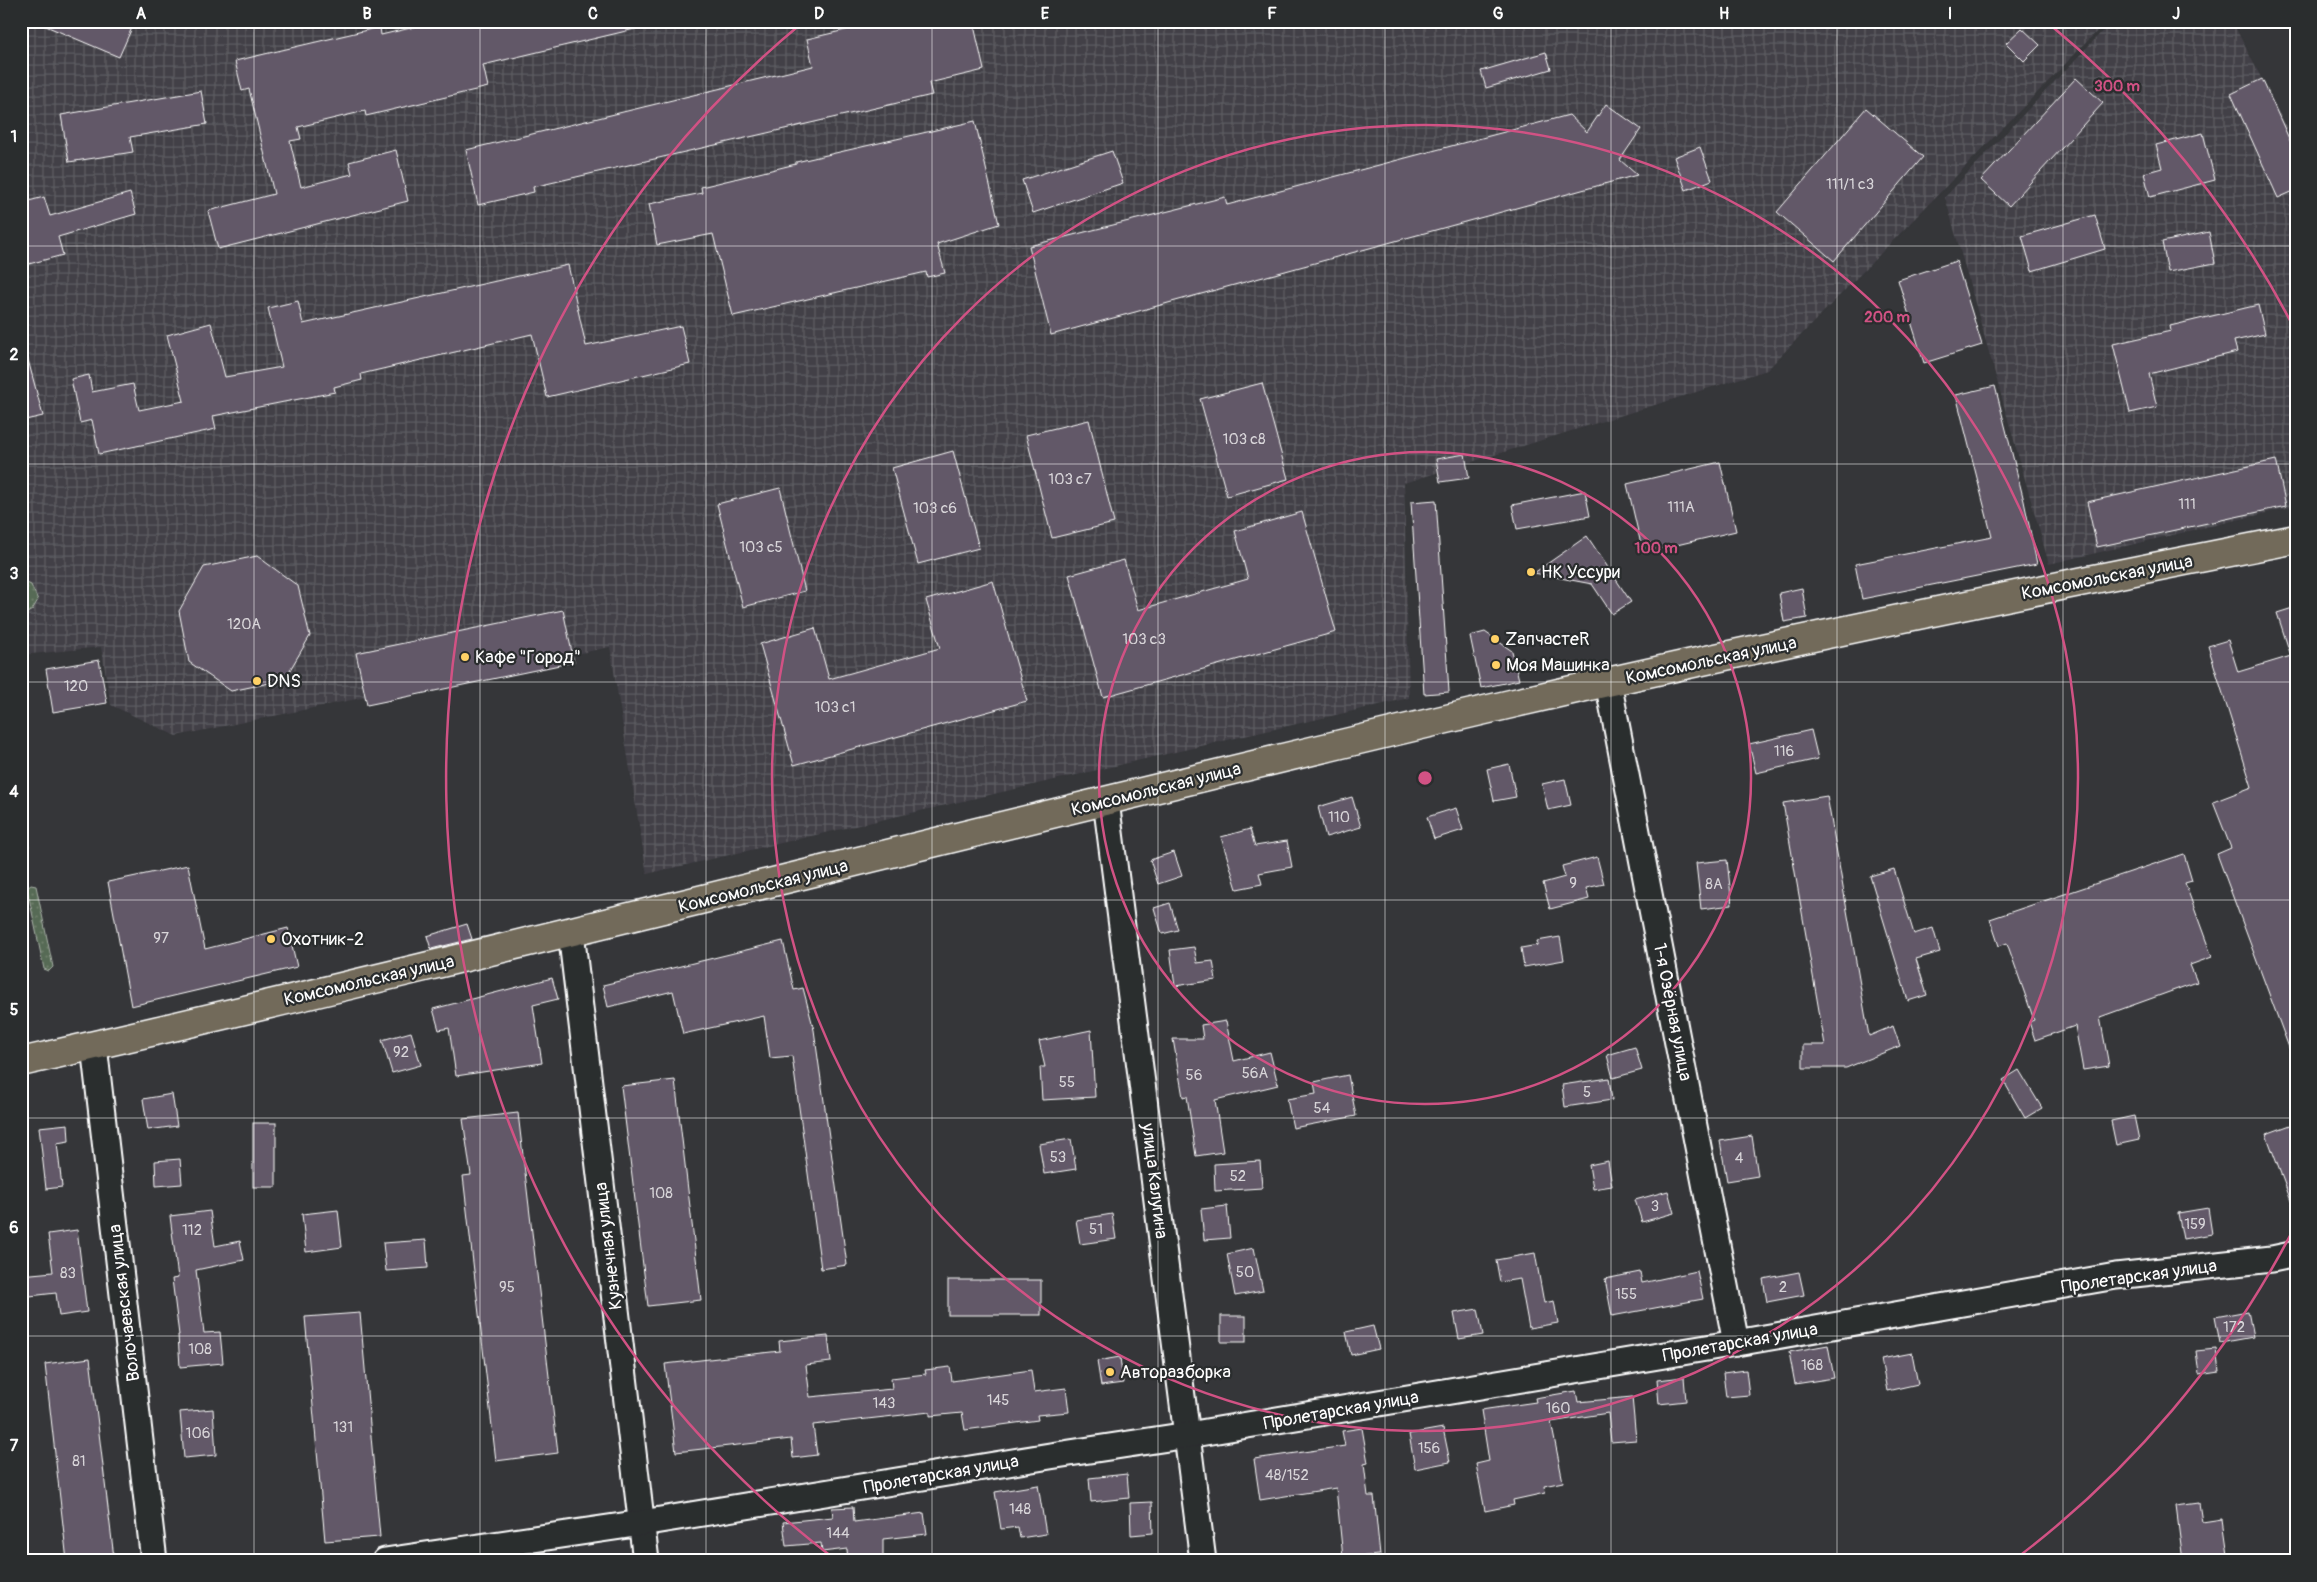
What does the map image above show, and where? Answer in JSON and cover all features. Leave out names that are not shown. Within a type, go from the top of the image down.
[{"type":"main road","name":"Комсомольская улица","points":[[21,1062],[571,932],[1106,801],[1608,682],[2120,574],[2296,539]]},
{"type":"street","name":"1-я Озёрная улица","points":[[1608,682],[1736,1344]]},
{"type":"street","name":"улица Калугина","points":[[1106,801],[1204,1561]]},
{"type":"street","name":"Кузнечная улица","points":[[571,932],[646,1561]]},
{"type":"street","name":"Волочаевская улица","points":[[94,1046],[154,1561]]},
{"type":"street","name":"Пролетарская улица","points":[[385,1561],[642,1523],[1188,1435],[1736,1344],[2116,1276],[2272,1259],[2296,1254]]},
{"type":"shaded area","points":[[21,21],[2107,21],[1767,370],[1404,483],[1409,698],[647,874],[610,647],[176,736],[111,705],[101,647],[21,655]]},
{"type":"shaded area","points":[[2112,21],[2232,21],[2296,146],[2296,506],[2049,564],[1945,197]]},
{"type":"green space","points":[[21,580],[31,585],[38,600],[32,610],[21,617]]},
{"type":"green space","points":[[21,808],[29,847],[25,851],[21,850]]},
{"type":"green space","points":[[31,885],[36,886],[53,967],[49,971],[44,969],[27,888]]},
{"type":"building","points":[[34,21],[135,21],[119,57]]},
{"type":"building","points":[[440,21],[638,21],[639,28],[483,65],[488,87],[366,116],[365,111],[298,127],[301,139],[290,141],[301,187],[352,174],[349,162],[396,150],[408,201],[218,249],[208,211],[274,194],[249,89],[242,91],[235,61],[380,27],[381,35]]},
{"type":"building","points":[[884,21],[973,21],[984,70],[929,83],[932,95],[533,187],[534,192],[478,205],[466,150],[813,66],[807,39]]},
{"type":"building","points":[[2022,28],[2040,45],[2024,61],[2006,43]]},
{"type":"building","points":[[1546,52],[1551,69],[1486,88],[1481,71]]},
{"type":"building","points":[[2076,78],[2103,103],[2009,206],[1981,180]]},
{"type":"building","points":[[2262,79],[2296,154],[2296,190],[2278,198],[2231,94]]},
{"type":"building","points":[[201,91],[207,124],[130,137],[133,152],[69,162],[61,115]]},
{"type":"building","points":[[1606,104],[1641,129],[1620,160],[1637,175],[1051,335],[1029,246],[1225,197],[1227,205],[1569,115],[1587,132]]},
{"type":"building","points":[[1866,108],[1923,157],[1834,261],[1777,212]]},
{"type":"building","points":[[975,121],[999,224],[937,244],[945,273],[927,277],[926,272],[733,316],[713,234],[657,245],[649,204],[702,193],[701,187],[796,164],[796,162]]},
{"type":"building","points":[[2203,133],[2215,180],[2150,197],[2144,173],[2162,168],[2156,145]]},
{"type":"building","points":[[1700,147],[1712,180],[1686,190],[1674,157]]},
{"type":"building","points":[[1112,151],[1123,183],[1033,213],[1022,180]]},
{"type":"building","points":[[130,193],[136,214],[58,237],[63,255],[25,265],[21,251],[21,203],[44,197],[50,216]]},
{"type":"building","points":[[2095,215],[2105,249],[2032,271],[2022,236]]},
{"type":"building","points":[[2209,232],[2215,263],[2168,272],[2162,242]]},
{"type":"building","points":[[1956,261],[1982,345],[1924,363],[1898,280]]},
{"type":"building","points":[[568,265],[586,346],[681,326],[690,364],[547,397],[532,334],[361,374],[362,380],[334,387],[335,392],[213,416],[216,429],[99,454],[92,420],[80,423],[71,379],[89,375],[92,392],[133,384],[139,410],[184,401],[167,335],[211,323],[225,377],[282,367],[268,308],[298,301],[303,324]]},
{"type":"building","points":[[2258,305],[2265,334],[2234,341],[2237,352],[2149,374],[2157,407],[2130,413],[2113,344],[2171,331],[2170,326]]},
{"type":"building","points":[[21,356],[27,356],[43,416],[21,421]]},
{"type":"building","points":[[1262,383],[1288,479],[1227,496],[1200,399]]},
{"type":"building","points":[[1995,386],[2024,501],[2037,564],[1862,599],[1855,564],[1992,537],[1956,395]]},
{"type":"building","points":[[1089,420],[1114,523],[1052,538],[1026,435]]},
{"type":"building","points":[[953,451],[979,548],[918,564],[892,468]]},
{"type":"building","points":[[1465,454],[1469,478],[1440,482],[1436,459]]},
{"type":"building","points":[[2276,460],[2286,506],[2097,547],[2087,502]]},
{"type":"building","points":[[1720,462],[1736,531],[1643,553],[1627,484]]},
{"type":"building","points":[[780,488],[805,591],[743,607],[717,504]]},
{"type":"building","points":[[1585,491],[1590,516],[1517,529],[1512,505]]},
{"type":"building","points":[[1436,500],[1449,692],[1424,694],[1411,502]]},
{"type":"building","points":[[1302,512],[1336,632],[1103,697],[1069,575],[1124,560],[1138,610],[1248,579],[1235,531]]},
{"type":"building","points":[[1587,536],[1631,602],[1612,614],[1592,584],[1534,573]]},
{"type":"building","points":[[257,556],[298,586],[310,636],[284,680],[231,691],[189,662],[179,611],[204,567]]},
{"type":"building","points":[[993,581],[1027,701],[794,765],[760,644],[815,628],[829,679],[940,648],[926,600]]},
{"type":"building","points":[[1802,588],[1807,618],[1784,622],[1779,593]]},
{"type":"building","points":[[2296,607],[2296,1060],[2294,1061],[2217,854],[2231,848],[2213,802],[2252,787],[2208,646],[2228,640],[2238,672],[2291,656],[2277,613]]},
{"type":"building","name":"Кафе \"Город\"","points":[[563,610],[574,662],[367,705],[356,653]]},
{"type":"building","name":"Моя Машинка","points":[[1485,632],[1512,651],[1519,680],[1481,688],[1470,636]]},
{"type":"building","points":[[99,660],[107,703],[53,712],[46,669]]},
{"type":"building","points":[[1811,730],[1818,759],[1756,773],[1749,744]]},
{"type":"building","points":[[1509,764],[1516,797],[1494,801],[1487,769]]},
{"type":"building","points":[[1565,779],[1571,805],[1548,810],[1542,784]]},
{"type":"building","points":[[1827,796],[1869,1036],[1893,1026],[1900,1046],[1846,1068],[1803,1068],[1803,1045],[1825,1045],[1783,803]]},
{"type":"building","points":[[1352,797],[1361,827],[1326,837],[1318,807]]},
{"type":"building","points":[[1456,808],[1463,830],[1434,839],[1427,817]]},
{"type":"building","points":[[1250,829],[1255,846],[1287,841],[1292,867],[1259,873],[1262,884],[1237,889],[1221,837]]},
{"type":"building","points":[[1174,852],[1182,876],[1158,884],[1150,860]]},
{"type":"building","points":[[2184,854],[2192,881],[2185,883],[2212,957],[2190,965],[2197,982],[2100,1017],[2109,1066],[2083,1070],[2075,1026],[2035,1040],[2029,1022],[2034,1020],[2007,943],[1999,946],[1990,919]]},
{"type":"building","points":[[1597,857],[1604,884],[1586,888],[1589,899],[1550,909],[1543,883],[1565,877],[1562,866]]},
{"type":"building","points":[[1727,860],[1732,905],[1701,909],[1696,863]]},
{"type":"building","points":[[188,865],[205,949],[288,928],[297,967],[131,1006],[108,882]]},
{"type":"building","points":[[1894,869],[1914,934],[1933,928],[1940,952],[1916,959],[1927,995],[1908,1001],[1870,876]]},
{"type":"building","points":[[1170,903],[1178,930],[1162,934],[1154,908]]},
{"type":"building","points":[[467,924],[472,939],[431,949],[427,936]]},
{"type":"building","points":[[1560,937],[1564,960],[1524,967],[1521,948],[1538,945],[1537,941]]},
{"type":"building","points":[[783,941],[794,990],[803,988],[814,1030],[847,1265],[821,1269],[792,1056],[770,1058],[764,1016],[683,1034],[673,991],[608,1007],[603,985]]},
{"type":"building","points":[[1194,947],[1197,963],[1213,961],[1216,980],[1175,986],[1170,950]]},
{"type":"building","points":[[552,978],[558,999],[533,1005],[542,1063],[456,1076],[449,1028],[439,1030],[433,1009]]},
{"type":"building","points":[[1226,1021],[1234,1061],[1270,1052],[1278,1085],[1215,1100],[1223,1152],[1196,1156],[1187,1096],[1183,1097],[1173,1039],[1203,1039],[1201,1025]]},
{"type":"building","points":[[1091,1030],[1095,1097],[1042,1100],[1040,1067],[1045,1067],[1039,1041]]},
{"type":"building","points":[[411,1032],[421,1065],[392,1073],[382,1040]]},
{"type":"building","points":[[1635,1047],[1642,1070],[1613,1078],[1607,1055]]},
{"type":"building","points":[[2019,1070],[2042,1108],[2025,1118],[2003,1080]]},
{"type":"building","points":[[1348,1075],[1356,1116],[1293,1128],[1287,1099],[1316,1094],[1314,1082]]},
{"type":"building","points":[[1609,1078],[1612,1100],[1565,1107],[1562,1085]]},
{"type":"building","points":[[675,1080],[701,1300],[648,1306],[621,1086]]},
{"type":"building","points":[[172,1094],[177,1126],[148,1130],[143,1099]]},
{"type":"building","points":[[518,1113],[558,1453],[496,1461],[463,1176],[471,1175],[463,1119]]},
{"type":"building","points":[[2134,1116],[2139,1140],[2116,1145],[2111,1121]]},
{"type":"building","points":[[253,1123],[276,1123],[276,1187],[253,1187]]},
{"type":"building","points":[[2296,1123],[2296,1209],[2294,1209],[2266,1134]]},
{"type":"building","points":[[68,1124],[69,1141],[57,1143],[62,1187],[46,1189],[39,1127]]},
{"type":"building","points":[[1752,1136],[1758,1176],[1727,1181],[1720,1141]]},
{"type":"building","points":[[1071,1139],[1076,1169],[1044,1174],[1039,1144]]},
{"type":"building","points":[[180,1159],[182,1184],[156,1186],[155,1161]]},
{"type":"building","points":[[1260,1161],[1262,1188],[1215,1191],[1214,1164]]},
{"type":"building","points":[[1608,1161],[1612,1186],[1593,1189],[1589,1165]]},
{"type":"building","points":[[1668,1191],[1674,1213],[1642,1222],[1635,1200]]},
{"type":"building","points":[[1227,1206],[1230,1238],[1204,1240],[1201,1209]]},
{"type":"building","points":[[2208,1208],[2212,1234],[2183,1239],[2178,1213]]},
{"type":"building","points":[[338,1210],[342,1247],[306,1252],[302,1214]]},
{"type":"building","points":[[210,1211],[215,1246],[240,1241],[244,1260],[196,1270],[204,1333],[220,1332],[223,1363],[180,1367],[179,1335],[172,1279],[178,1278],[170,1216]]},
{"type":"building","points":[[1112,1214],[1116,1239],[1080,1244],[1076,1220]]},
{"type":"building","points":[[77,1230],[87,1312],[59,1316],[56,1293],[21,1297],[21,1275],[53,1272],[48,1234]]},
{"type":"building","points":[[426,1240],[428,1268],[386,1271],[383,1243]]},
{"type":"building","points":[[1254,1248],[1263,1291],[1235,1296],[1227,1254]]},
{"type":"building","points":[[1535,1253],[1544,1303],[1554,1301],[1558,1323],[1529,1328],[1520,1279],[1500,1282],[1496,1260]]},
{"type":"building","points":[[1697,1271],[1703,1299],[1612,1316],[1605,1279],[1640,1272],[1642,1283]]},
{"type":"building","points":[[1799,1272],[1804,1295],[1767,1302],[1763,1279]]},
{"type":"building","points":[[948,1280],[1041,1280],[1041,1315],[948,1315]]},
{"type":"building","points":[[1478,1309],[1483,1335],[1459,1339],[1454,1313]]},
{"type":"building","points":[[2248,1311],[2253,1337],[2220,1343],[2215,1317]]},
{"type":"building","points":[[360,1313],[380,1537],[325,1541],[305,1317]]},
{"type":"building","points":[[1221,1316],[1246,1316],[1246,1342],[1221,1342]]},
{"type":"building","points":[[1373,1326],[1379,1349],[1351,1355],[1346,1332]]},
{"type":"building","points":[[828,1336],[831,1362],[806,1365],[810,1397],[892,1389],[891,1378],[926,1374],[925,1370],[950,1367],[952,1381],[1031,1370],[1034,1392],[1066,1388],[1069,1412],[1037,1415],[1038,1420],[965,1430],[962,1413],[930,1416],[930,1412],[813,1425],[817,1455],[793,1458],[791,1439],[676,1452],[665,1364],[780,1351],[779,1341]]},
{"type":"building","points":[[1828,1345],[1834,1378],[1795,1384],[1789,1352]]},
{"type":"building","points":[[2216,1349],[2219,1371],[2199,1374],[2196,1351]]},
{"type":"building","points":[[1912,1353],[1918,1384],[1887,1391],[1881,1359]]},
{"type":"building","name":"Авторазборка","points":[[1120,1357],[1123,1383],[1101,1386],[1097,1361]]},
{"type":"building","points":[[90,1358],[114,1558],[67,1561],[45,1364]]},
{"type":"building","points":[[1746,1370],[1749,1395],[1726,1397],[1723,1373]]},
{"type":"building","points":[[1684,1377],[1686,1401],[1659,1404],[1657,1380]]},
{"type":"building","points":[[1576,1391],[1578,1402],[1632,1397],[1636,1440],[1611,1442],[1608,1413],[1551,1422],[1563,1482],[1544,1486],[1545,1493],[1513,1500],[1514,1505],[1485,1511],[1476,1464],[1489,1461],[1481,1410],[1536,1402],[1535,1398]]},
{"type":"building","points":[[213,1409],[216,1455],[184,1458],[180,1412]]},
{"type":"building","points":[[1362,1428],[1368,1463],[1364,1464],[1368,1496],[1374,1496],[1380,1555],[1343,1558],[1336,1488],[1260,1500],[1254,1459],[1345,1446],[1342,1431]]},
{"type":"building","points":[[1443,1428],[1450,1462],[1415,1469],[1409,1434]]},
{"type":"building","points":[[1127,1474],[1129,1498],[1091,1502],[1089,1478]]},
{"type":"building","points":[[1038,1485],[1046,1534],[1020,1538],[1018,1527],[1001,1529],[995,1492]]},
{"type":"building","points":[[1152,1502],[1153,1533],[1131,1535],[1130,1503]]},
{"type":"building","points":[[2199,1503],[2202,1522],[2222,1519],[2228,1561],[2183,1561],[2176,1506]]},
{"type":"building","points":[[853,1507],[854,1522],[924,1513],[927,1534],[883,1539],[883,1561],[848,1561],[847,1549],[822,1552],[821,1543],[786,1546],[783,1522],[833,1517],[832,1508]]},
{"type":"place","name":"НК Уссури","points":[[1531,572]]},
{"type":"place","name":"ZапчастеR","points":[[1495,639]]},
{"type":"place","name":"Кафе \"Город\"","points":[[465,657]]},
{"type":"place","name":"Моя Машинка","points":[[1496,665]]},
{"type":"place","name":"DNS","points":[[257,681]]},
{"type":"place","name":"Охотник-2","points":[[271,939]]},
{"type":"place","name":"Авторазборка","points":[[1110,1372]]}]
